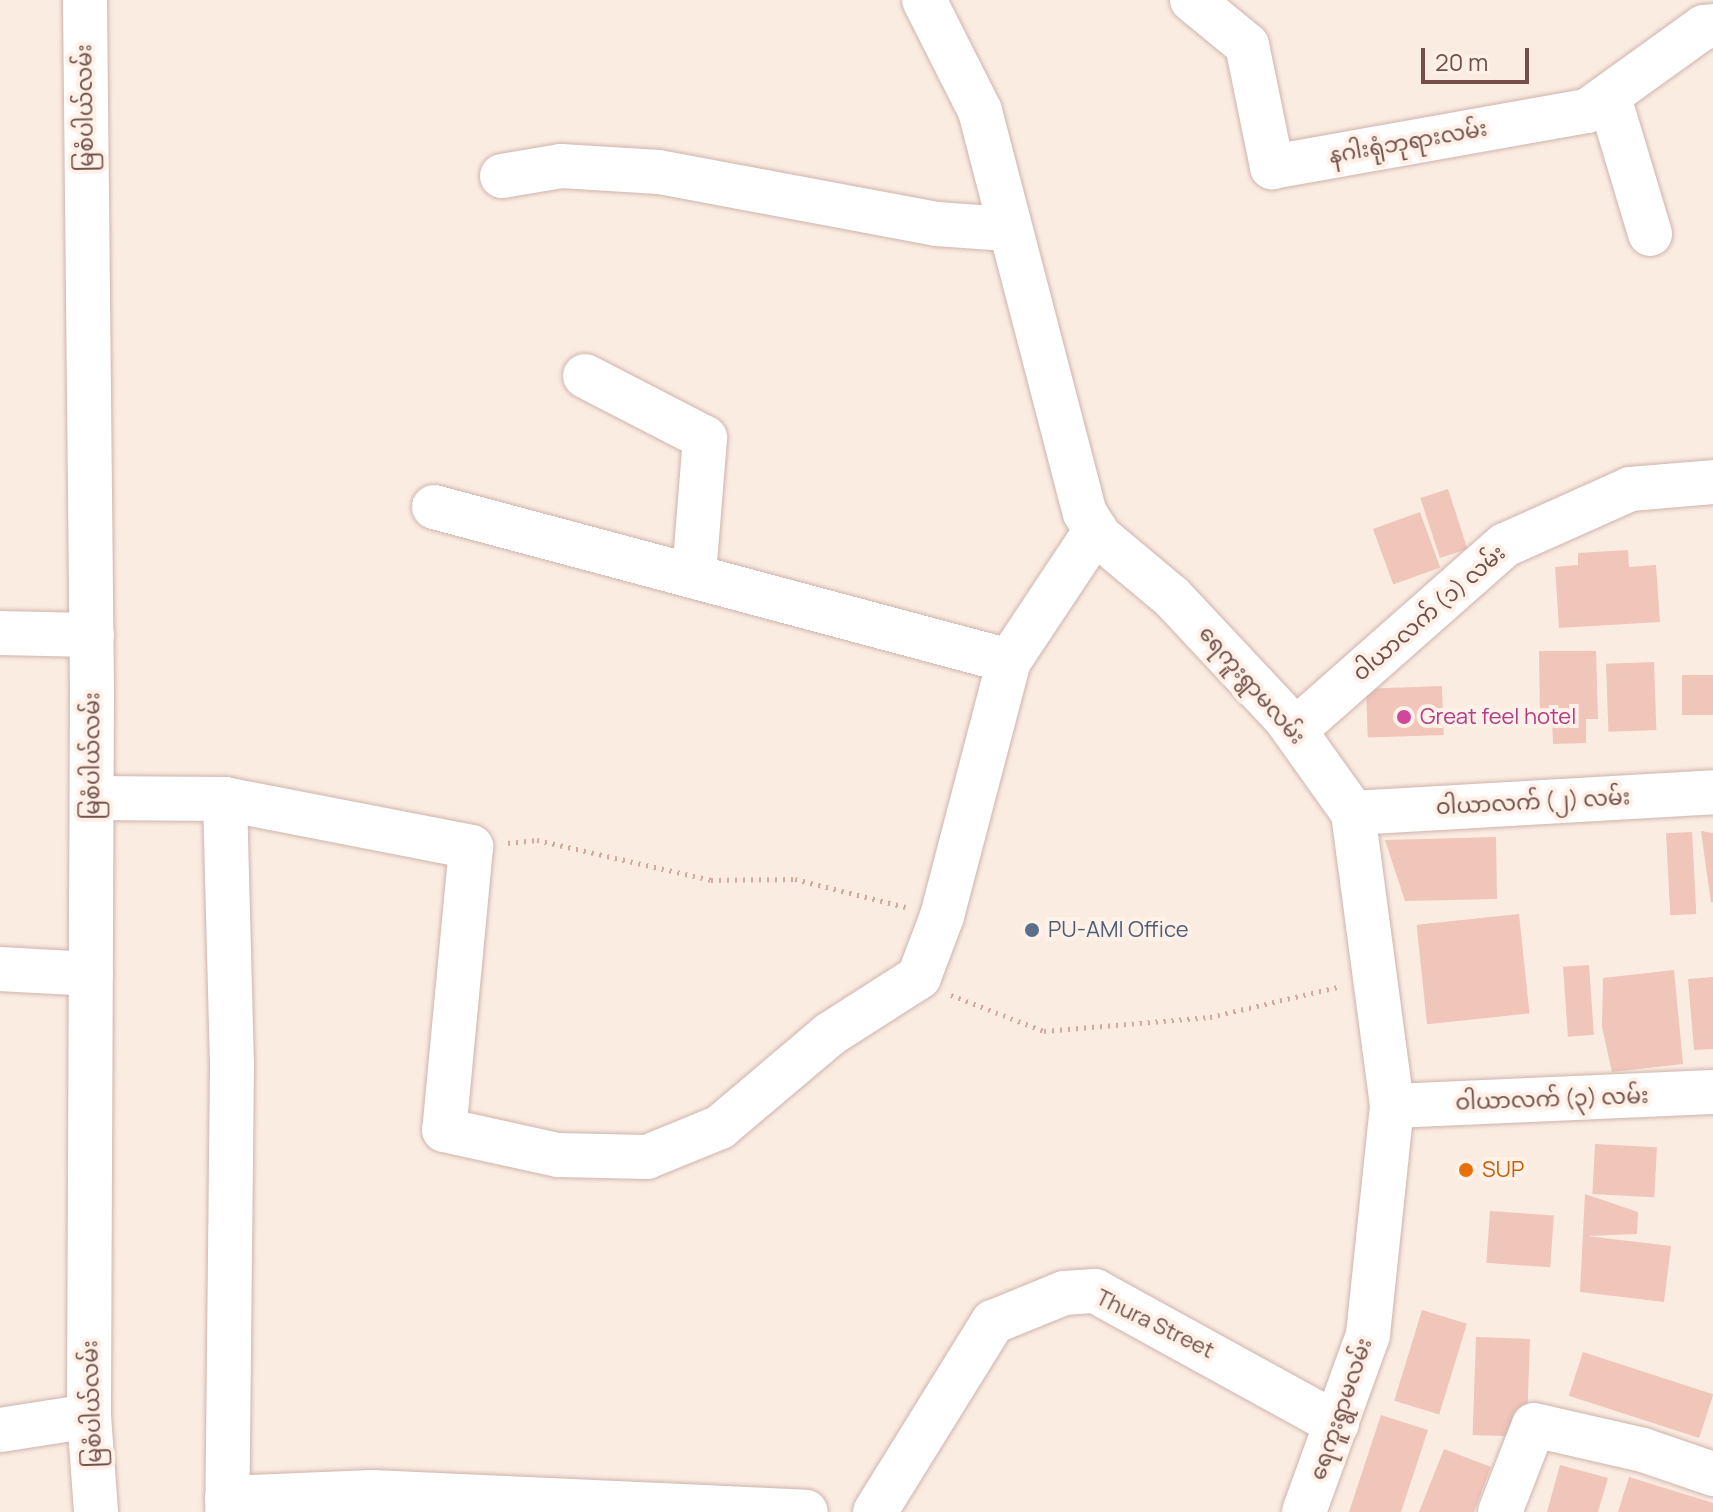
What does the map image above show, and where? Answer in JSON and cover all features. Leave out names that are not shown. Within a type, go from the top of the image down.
[{"type":"street","name":"မြစံပါယ်လမ်း","points":[[85,0],[92,635],[89,1416],[96,1512]]},
{"type":"street","name":"ရေကူးရွာမလမ်း","points":[[924,0],[980,111],[1007,229],[1085,513],[1096,530],[1172,597],[1295,730],[1353,813],[1379,977],[1392,1106],[1368,1335],[1304,1512]]},
{"type":"street","name":"နဂါးရုံဘုရားလမ်း","points":[[1192,0],[1247,45],[1272,167],[1587,111],[1704,27],[1713,26]]},
{"type":"street","points":[[1609,97],[1650,234]]},
{"type":"street","points":[[502,176],[561,166],[659,172],[936,224],[1007,229]]},
{"type":"street","points":[[585,376],[705,438],[694,576]]},
{"type":"street","name":"ဝါယာလက် (၁) လမ်း","points":[[1295,730],[1505,545],[1630,489],[1713,482]]},
{"type":"street","points":[[434,507],[1009,661]]},
{"type":"street","points":[[92,798],[225,799],[471,847],[444,1130],[558,1155],[647,1157],[720,1127],[830,1034],[919,977],[942,916],[1009,661],[1096,530]]},
{"type":"street","points":[[0,633],[92,635]]},
{"type":"street","name":"ဝါယာလက် (၂) လမ်း","points":[[1353,813],[1713,792]]},
{"type":"street","points":[[225,799],[232,1063],[227,1505],[372,1492],[806,1512]]},
{"type":"street","points":[[0,969],[91,974]]},
{"type":"street","name":"ဝါယာလက် (၃) လမ်း","points":[[1392,1106],[1713,1092]]},
{"type":"street","name":"Thura Street","points":[[875,1512],[993,1322],[1064,1293],[1095,1291],[1337,1424]]},
{"type":"street","points":[[0,1430],[89,1416]]},
{"type":"street","points":[[1500,1512],[1534,1425],[1643,1450],[1713,1474]]},
{"type":"path","points":[[471,847],[537,840],[711,880],[795,879],[942,916]]},
{"type":"path","points":[[919,977],[978,1009],[1044,1031],[1210,1017],[1379,977]]},
{"type":"building","points":[[1448,489],[1467,549],[1440,558],[1420,498]]},
{"type":"building","points":[[1420,512],[1440,567],[1393,585],[1373,529]]},
{"type":"building","points":[[1628,550],[1629,567],[1656,565],[1660,622],[1559,628],[1555,567],[1578,565],[1578,553]]},
{"type":"building","points":[[1539,651],[1596,651],[1598,719],[1586,719],[1586,743],[1553,744],[1552,719],[1540,719]]},
{"type":"building","points":[[1654,662],[1656,730],[1608,732],[1606,664]]},
{"type":"building","points":[[1682,675],[1713,675],[1713,715],[1682,715]]},
{"type":"building","points":[[1442,686],[1444,735],[1368,738],[1366,689]]},
{"type":"building","points":[[1701,831],[1713,833],[1711,903]]},
{"type":"building","points":[[1692,832],[1696,914],[1670,915],[1666,833]]},
{"type":"building","points":[[1496,837],[1497,899],[1405,901],[1385,840]]},
{"type":"building","points":[[1519,914],[1529,1013],[1427,1024],[1417,925]]},
{"type":"building","points":[[1589,965],[1594,1035],[1568,1037],[1563,967]]},
{"type":"building","points":[[1674,970],[1683,1064],[1612,1072],[1602,1027],[1603,978]]},
{"type":"building","points":[[1713,977],[1713,1049],[1694,1050],[1688,979]]},
{"type":"building","points":[[1595,1144],[1657,1147],[1654,1197],[1592,1194]]},
{"type":"building","points":[[1585,1194],[1638,1212],[1637,1234],[1587,1236],[1671,1246],[1664,1302],[1580,1292]]},
{"type":"building","points":[[1490,1211],[1554,1215],[1550,1267],[1486,1263]]},
{"type":"building","points":[[1422,1310],[1467,1324],[1439,1415],[1394,1401]]},
{"type":"building","points":[[1476,1337],[1530,1339],[1527,1437],[1473,1435]]},
{"type":"building","points":[[1583,1352],[1713,1394],[1699,1438],[1569,1396]]},
{"type":"building","points":[[1381,1415],[1428,1430],[1401,1512],[1349,1512]]},
{"type":"building","points":[[1444,1449],[1491,1467],[1474,1512],[1419,1512]]},
{"type":"building","points":[[1560,1465],[1608,1478],[1598,1512],[1547,1512]]},
{"type":"building","points":[[1629,1477],[1713,1503],[1713,1512],[1618,1512]]},
{"type":"place","name":"Great feel hotel","points":[[1404,717]]},
{"type":"place","name":"PU-AMI Office","points":[[1032,930]]},
{"type":"place","name":"SUP","points":[[1466,1170]]}]
